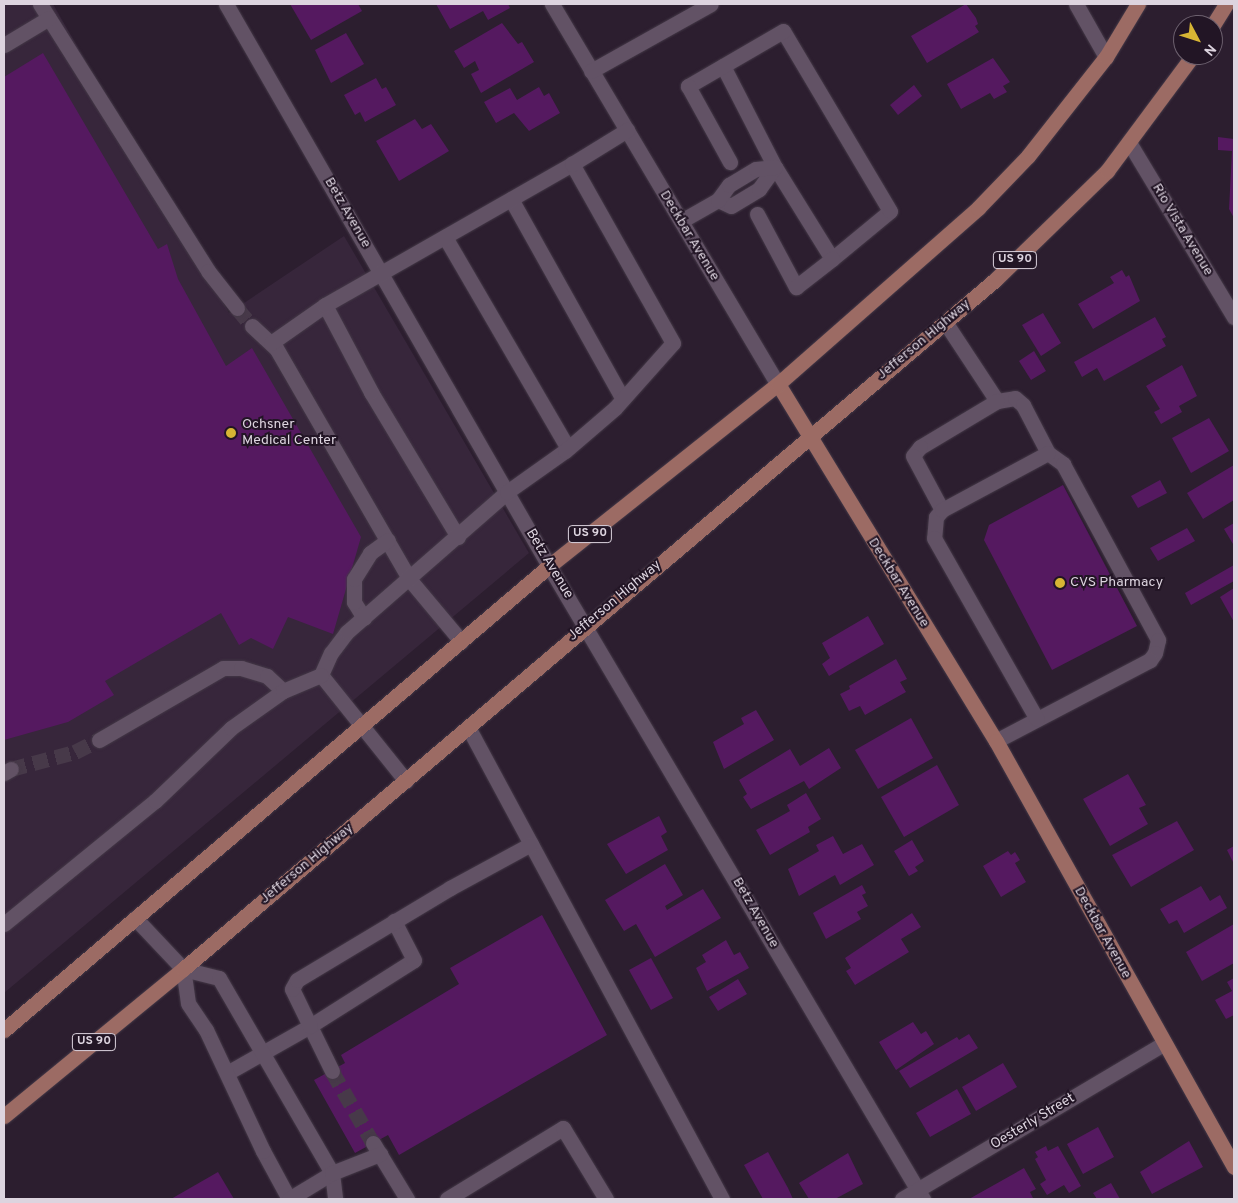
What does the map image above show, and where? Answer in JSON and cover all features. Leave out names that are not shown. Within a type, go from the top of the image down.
[{"type":"main road","name":"US 90","points":[[4,1030],[549,566],[778,384],[978,208],[1028,156],[1106,58],[1138,4]]},
{"type":"main road","points":[[1219,15],[1226,4]]},
{"type":"main road","name":"Jefferson Highway","points":[[4,1116],[183,969],[406,781],[586,625],[810,438],[1003,272],[1107,171],[1130,144],[1186,65]]},
{"type":"main road","name":"Deckbar Avenue","points":[[778,384],[996,741],[1163,1044],[1234,1167]]},
{"type":"street","points":[[40,4],[203,263],[237,308]]},
{"type":"street","name":"Betz Avenue","points":[[226,4],[549,566],[586,625],[921,1194]]},
{"type":"street","name":"Deckbar Avenue","points":[[552,4],[778,384]]},
{"type":"street","points":[[591,70],[711,4]]},
{"type":"street","points":[[1076,4],[1106,58]]},
{"type":"street","points":[[4,45],[49,18]]},
{"type":"street","points":[[730,162],[688,86],[783,31],[890,212],[796,287],[757,214]]},
{"type":"street","points":[[723,66],[775,167],[832,259]]},
{"type":"street","points":[[271,343],[325,306],[572,164],[627,130]]},
{"type":"street","name":"Rio Vista Avenue","points":[[1130,144],[1234,317]]},
{"type":"street","points":[[4,924],[155,800],[231,728],[283,690],[321,675],[331,653],[347,632],[410,580],[507,492],[568,448],[623,399],[674,343],[572,164]]},
{"type":"street","points":[[681,221],[718,200],[731,206],[759,188],[775,167]]},
{"type":"street","points":[[511,199],[623,399]]},
{"type":"street","points":[[445,237],[568,448]]},
{"type":"street","points":[[325,306],[371,392],[458,537]]},
{"type":"street","points":[[945,322],[997,401]]},
{"type":"street","points":[[252,326],[271,343],[410,580],[461,641]]},
{"type":"street","points":[[942,510],[913,461],[914,451],[997,401],[1015,398],[1023,405],[1048,453],[1063,464],[1158,640],[1158,646],[1150,660],[996,741]]},
{"type":"street","points":[[1037,719],[934,538],[936,517],[942,510],[1048,453]]},
{"type":"street","points":[[364,618],[354,602],[354,579],[370,553],[388,540]]},
{"type":"street","points":[[99,740],[223,668],[241,668],[267,676],[283,690]]},
{"type":"street","points":[[321,675],[359,726],[406,781]]},
{"type":"street","points":[[468,727],[722,1199]]},
{"type":"street","points":[[332,1071],[292,989],[298,980],[394,922],[531,844]]},
{"type":"street","points":[[135,918],[183,969],[219,978],[264,1052],[332,1173],[335,1199]]},
{"type":"street","points":[[228,1073],[310,1026],[414,960],[394,922]]},
{"type":"street","points":[[183,969],[188,1003],[206,1030],[228,1073],[263,1151],[289,1199],[377,1148],[407,1199]]},
{"type":"street","name":"Oesterly Street","points":[[902,1199],[921,1194],[1163,1044]]},
{"type":"street","points":[[447,1199],[563,1128],[606,1199]]},
{"type":"shaded area","name":"Ochsner Medical Center","points":[[4,4],[53,4],[229,313],[344,236],[529,553],[4,993]]},
{"type":"building","points":[[290,4],[358,4],[362,11],[311,40]]},
{"type":"building","points":[[436,4],[508,4],[510,8],[488,20],[483,11],[450,29]]},
{"type":"building","points":[[966,4],[976,18],[978,24],[975,26],[979,32],[927,63],[911,36]]},
{"type":"building","points":[[502,23],[518,44],[522,42],[534,62],[481,93],[471,74],[479,70],[475,61],[464,68],[454,51]]},
{"type":"building","points":[[346,33],[364,64],[331,83],[315,50]]},
{"type":"building","points":[[43,53],[158,249],[167,244],[178,279],[226,366],[252,348],[361,537],[333,634],[288,617],[273,649],[251,638],[239,645],[221,613],[105,681],[114,695],[68,722],[4,740],[4,77]]},
{"type":"building","points":[[993,58],[1010,82],[1003,86],[1007,92],[994,99],[990,93],[961,109],[947,84]]},
{"type":"building","points":[[376,78],[382,89],[386,87],[396,105],[365,122],[360,112],[355,115],[344,95]]},
{"type":"building","points":[[914,85],[922,96],[898,115],[890,105]]},
{"type":"building","points":[[539,87],[544,96],[549,93],[560,113],[529,131],[514,113],[496,123],[484,102],[510,88],[517,100]]},
{"type":"building","points":[[415,119],[422,129],[431,124],[449,151],[399,181],[376,141]]},
{"type":"building","points":[[1218,137],[1234,139],[1234,218],[1229,209],[1232,151],[1218,150]]},
{"type":"building","points":[[1122,270],[1126,277],[1129,275],[1140,301],[1093,329],[1078,304],[1114,283],[1110,277]]},
{"type":"building","points":[[1043,313],[1061,343],[1041,356],[1022,325]]},
{"type":"building","points":[[1155,317],[1166,337],[1162,339],[1166,346],[1104,381],[1097,368],[1082,377],[1074,362]]},
{"type":"building","points":[[1034,351],[1046,371],[1031,380],[1019,361]]},
{"type":"building","points":[[1182,365],[1197,396],[1179,406],[1182,412],[1161,424],[1154,412],[1160,409],[1146,386]]},
{"type":"building","points":[[1209,418],[1229,451],[1191,473],[1172,438]]},
{"type":"building","points":[[1234,465],[1234,500],[1203,519],[1187,493]]},
{"type":"building","points":[[1160,480],[1167,493],[1138,508],[1131,496]]},
{"type":"building","name":"CVS Pharmacy","points":[[1063,485],[1137,626],[1052,670],[984,540],[989,525]]},
{"type":"building","points":[[1234,523],[1234,543],[1233,544],[1224,529]]},
{"type":"building","points":[[1187,528],[1195,541],[1158,561],[1150,548]]},
{"type":"building","points":[[1234,565],[1234,581],[1191,605],[1185,593]]},
{"type":"building","points":[[1234,588],[1234,622],[1220,597]]},
{"type":"building","points":[[868,616],[884,644],[829,676],[822,664],[830,658],[822,643]]},
{"type":"building","points":[[896,659],[907,679],[900,682],[906,692],[865,715],[860,706],[849,711],[840,694],[850,689],[849,686]]},
{"type":"building","points":[[756,710],[774,740],[724,769],[713,742],[744,724],[741,718]]},
{"type":"building","points":[[911,718],[933,758],[878,789],[855,750]]},
{"type":"building","points":[[829,748],[841,768],[809,789],[804,781],[751,809],[743,797],[747,794],[739,780],[790,749],[800,766]]},
{"type":"building","points":[[937,765],[959,805],[904,837],[881,797]]},
{"type":"building","points":[[1128,774],[1146,805],[1139,808],[1148,824],[1110,846],[1083,799]]},
{"type":"building","points":[[806,793],[821,819],[808,827],[810,832],[770,855],[756,830],[790,811],[787,805]]},
{"type":"building","points":[[659,816],[667,832],[661,836],[668,850],[626,874],[607,844]]},
{"type":"building","points":[[1177,821],[1194,850],[1131,887],[1112,855]]},
{"type":"building","points":[[833,836],[843,854],[862,844],[874,865],[840,885],[835,875],[799,896],[788,869],[819,851],[816,845]]},
{"type":"building","points":[[912,840],[924,861],[915,867],[918,871],[909,876],[894,851]]},
{"type":"building","points":[[1234,846],[1234,864],[1227,850]]},
{"type":"building","points":[[1008,851],[1011,855],[1015,852],[1020,860],[1015,863],[1026,882],[1001,897],[983,866]]},
{"type":"building","points":[[665,864],[683,895],[665,906],[667,910],[703,889],[721,918],[655,957],[636,924],[624,931],[605,900]]},
{"type":"building","points":[[862,885],[866,893],[862,895],[868,906],[857,912],[861,919],[826,939],[813,913]]},
{"type":"building","points":[[1201,886],[1210,901],[1220,895],[1227,908],[1184,933],[1177,920],[1169,924],[1160,909]]},
{"type":"building","points":[[912,913],[921,927],[901,939],[909,952],[855,985],[846,971],[851,968],[845,958]]},
{"type":"building","points":[[542,915],[607,1035],[399,1155],[388,1135],[355,1153],[314,1080],[345,1063],[341,1055],[459,984],[450,968]]},
{"type":"building","points":[[1234,924],[1234,963],[1202,981],[1186,952]]},
{"type":"building","points":[[726,940],[734,955],[740,952],[749,968],[707,991],[696,968],[706,962],[702,955]]},
{"type":"building","points":[[651,958],[673,998],[651,1010],[629,970]]},
{"type":"building","points":[[1234,978],[1234,1015],[1226,1019],[1215,1000],[1232,991],[1227,982]]},
{"type":"building","points":[[738,979],[747,994],[718,1011],[709,997]]},
{"type":"building","points":[[913,1022],[921,1034],[926,1031],[934,1044],[896,1070],[879,1042]]},
{"type":"building","points":[[969,1034],[978,1048],[910,1088],[899,1071],[957,1037],[959,1040]]},
{"type":"building","points":[[1003,1063],[1017,1087],[976,1111],[962,1087]]},
{"type":"building","points":[[957,1089],[971,1114],[930,1137],[916,1113]]},
{"type":"building","points":[[1098,1127],[1114,1157],[1083,1174],[1067,1144]]},
{"type":"building","points":[[1189,1141],[1203,1167],[1152,1194],[1140,1172]]},
{"type":"building","points":[[1046,1146],[1048,1151],[1058,1146],[1081,1186],[1069,1193],[1064,1185],[1047,1195],[1040,1184],[1046,1180],[1035,1159],[1038,1157],[1035,1152]]},
{"type":"building","points":[[768,1152],[793,1199],[763,1199],[744,1165]]},
{"type":"building","points":[[848,1153],[863,1184],[835,1199],[809,1199],[799,1183]]},
{"type":"building","points":[[1024,1168],[1036,1189],[1030,1192],[1033,1198],[969,1199]]},
{"type":"building","points":[[218,1172],[234,1199],[171,1199]]},
{"type":"building","points":[[1111,1183],[1120,1199],[1097,1199],[1093,1193]]},
{"type":"tunnel","points":[[237,308],[252,326]]},
{"type":"tunnel","points":[[11,769],[75,752],[99,740]]},
{"type":"tunnel","points":[[332,1071],[373,1143]]},
{"type":"place","name":"Ochsner Medical Center","points":[[231,433]]},
{"type":"place","name":"CVS Pharmacy","points":[[1060,583]]}]
